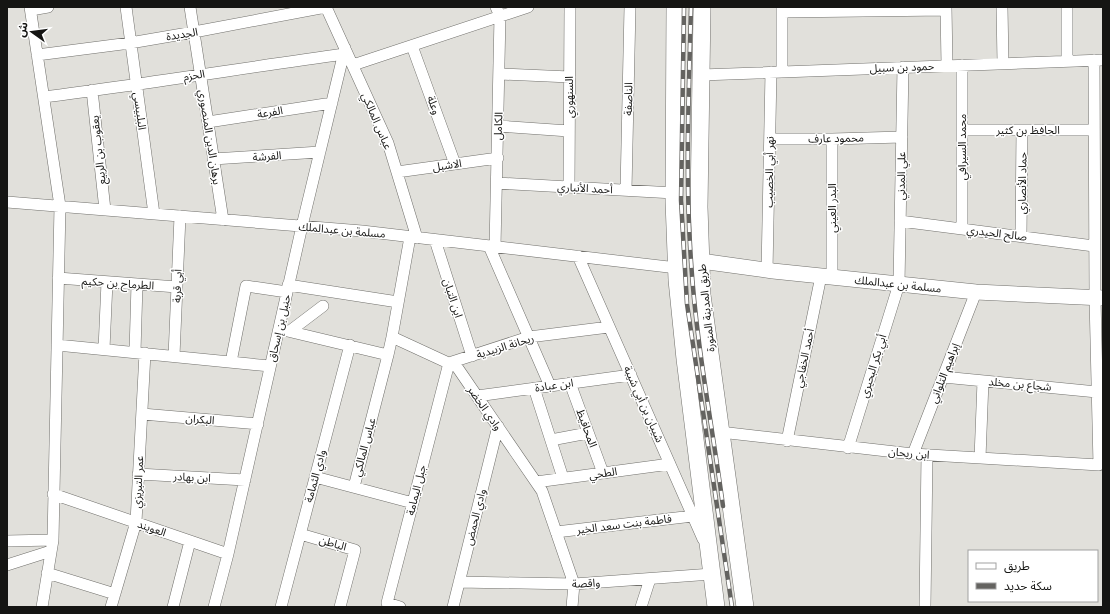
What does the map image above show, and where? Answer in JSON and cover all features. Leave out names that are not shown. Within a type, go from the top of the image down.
[{"type":"main road","points":[[675,7],[674,193],[676,268],[685,359],[716,607]]},
{"type":"main road","name":"طريق المدينة المنورة","points":[[702,7],[699,207],[702,295],[745,607]]},
{"type":"main road","name":"مسلمة بن عبدالملك","points":[[701,261],[768,271],[976,292],[1100,298]]},
{"type":"street","points":[[42,607],[53,540],[60,206],[30,8],[48,7]]},
{"type":"street","name":"البلبيسي","points":[[126,7],[154,214]]},
{"type":"street","name":"برهان الدين المنصوري","points":[[190,7],[223,220]]},
{"type":"street","name":"الجديدة","points":[[37,55],[130,43],[326,7]]},
{"type":"street","name":"عباس المالكي","points":[[326,7],[344,51],[353,65],[388,143],[414,238]]},
{"type":"street","points":[[353,65],[412,46],[498,12],[528,7]]},
{"type":"street","name":"السنهوري","points":[[569,187],[570,7]]},
{"type":"street","name":"الناصفة","points":[[626,190],[630,7]]},
{"type":"street","points":[[1002,7],[1003,63]]},
{"type":"street","points":[[1067,7],[1067,61]]},
{"type":"street","points":[[782,72],[782,9],[946,9],[947,66]]},
{"type":"street","name":"الكامل","points":[[498,12],[500,74],[498,158],[492,247],[550,386]]},
{"type":"street","name":"وعلة","points":[[412,46],[455,164]]},
{"type":"street","name":"الحزم","points":[[44,97],[344,51]]},
{"type":"street","name":"حنبل بن إسحاق","points":[[216,607],[302,226],[344,51]]},
{"type":"street","points":[[1097,392],[1100,298],[1094,246],[1099,192],[1094,130],[1098,60]]},
{"type":"street","name":"حمود بن سبيل","points":[[701,75],[1098,60]]},
{"type":"street","name":"محمد السيرافي","points":[[962,65],[962,229]]},
{"type":"street","name":"علي المدني","points":[[899,284],[903,67]]},
{"type":"street","name":"نهر أبي الخصيب","points":[[768,271],[770,72]]},
{"type":"street","points":[[500,74],[570,78]]},
{"type":"street","name":"يعقوب بن الربيع","points":[[92,90],[105,210]]},
{"type":"street","name":"الفرعة","points":[[208,122],[332,103]]},
{"type":"street","points":[[498,126],[569,131]]},
{"type":"street","name":"الحافظ بن كثير","points":[[962,130],[1094,130]]},
{"type":"street","name":"حماد الأنصاري","points":[[1021,236],[1022,130]]},
{"type":"street","name":"محمود عارف","points":[[770,139],[902,137]]},
{"type":"street","name":"البدر العيني","points":[[826,277],[832,139]]},
{"type":"street","name":"الفرشة","points":[[213,159],[320,152]]},
{"type":"street","name":"الاشبل","points":[[397,172],[498,158]]},
{"type":"street","name":"أحمد الأنباري","points":[[497,183],[674,193]]},
{"type":"street","name":"مسلمة بن عبدالملك","points":[[7,202],[302,226],[676,268]]},
{"type":"street","name":"أبي قربة","points":[[174,356],[180,216]]},
{"type":"street","name":"صالح الحيدري","points":[[900,221],[1094,246]]},
{"type":"street","points":[[392,337],[398,302],[414,238]]},
{"type":"street","name":"ابن التبان","points":[[435,240],[472,356]]},
{"type":"street","name":"شيبان بن أبي شيبة","points":[[578,256],[709,552]]},
{"type":"street","name":"أحمد الخفاجي","points":[[787,440],[826,277]]},
{"type":"street","name":"الطرماح بن حكيم","points":[[58,278],[177,288]]},
{"type":"street","points":[[104,350],[107,282]]},
{"type":"street","name":"عمر التبريزي","points":[[111,607],[136,522],[142,414],[137,284]]},
{"type":"street","name":"أبي بكر البحيري","points":[[848,448],[899,284]]},
{"type":"street","points":[[231,362],[246,286],[288,288],[398,302]]},
{"type":"street","name":"إبراهيم التلواني","points":[[913,454],[976,292]]},
{"type":"street","points":[[290,331],[323,306]]},
{"type":"street","name":"ريحانة الزبيدية","points":[[449,363],[529,337],[609,327]]},
{"type":"street","points":[[279,328],[388,355]]},
{"type":"street","name":"عباس المالكي","points":[[354,487],[392,337]]},
{"type":"street","name":"وادي الخضر","points":[[392,337],[457,367],[536,482],[542,491],[574,584],[572,607]]},
{"type":"street","points":[[57,345],[270,366]]},
{"type":"street","name":"وادي الثمامة","points":[[281,607],[350,345]]},
{"type":"street","name":"جبل اليمامة","points":[[400,607],[387,603],[449,363]]},
{"type":"street","name":"ابن عبادة","points":[[477,396],[631,375]]},
{"type":"street","name":"شجاع بن مخلد","points":[[942,377],[1097,392]]},
{"type":"street","points":[[980,458],[982,381]]},
{"type":"street","name":"المحافيظ","points":[[570,383],[603,473]]},
{"type":"street","points":[[534,388],[563,478]]},
{"type":"street","name":"ابن ريحان","points":[[720,432],[848,448],[913,454],[1099,465],[1097,392]]},
{"type":"street","name":"البكران","points":[[142,414],[258,424]]},
{"type":"street","name":"وادي الحمض","points":[[453,607],[498,426]]},
{"type":"street","points":[[551,440],[588,433]]},
{"type":"street","points":[[925,602],[927,455]]},
{"type":"street","name":"الطحي","points":[[536,482],[670,464]]},
{"type":"street","name":"ابن بهادر","points":[[138,474],[245,480]]},
{"type":"street","points":[[315,477],[413,503]]},
{"type":"street","name":"العويند","points":[[53,494],[228,554]]},
{"type":"street","name":"فاطمة بنت سعد الخير","points":[[556,532],[693,516]]},
{"type":"street","name":"الباطن","points":[[300,534],[355,550],[340,607]]},
{"type":"street","points":[[7,541],[53,540]]},
{"type":"street","points":[[173,607],[190,541]]},
{"type":"street","points":[[7,565],[51,551]]},
{"type":"street","points":[[47,573],[115,594]]},
{"type":"street","name":"واقصة","points":[[459,582],[574,584],[712,574]]},
{"type":"street","points":[[641,607],[650,579]]},
{"type":"railway","points":[[684,7],[681,200],[687,304],[732,607]]},
{"type":"railway","points":[[691,7],[688,165],[691,261],[700,353],[723,506]]}]
